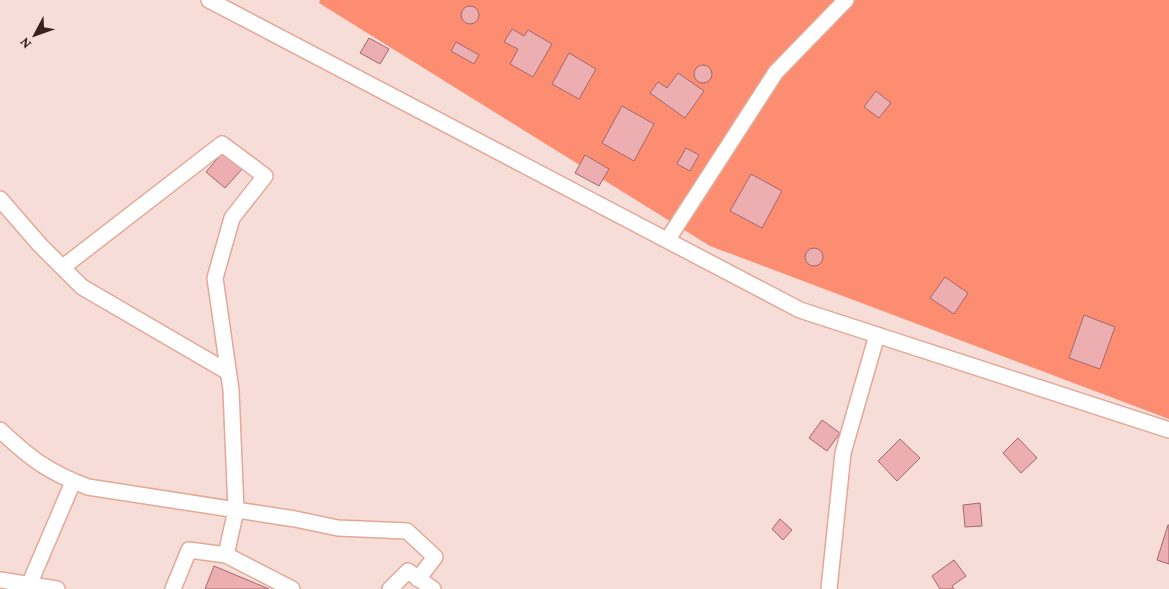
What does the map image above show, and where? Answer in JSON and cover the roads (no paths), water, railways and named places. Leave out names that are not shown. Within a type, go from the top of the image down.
[{"type":"street","points":[[209,0],[800,310],[1169,430]]},
{"type":"street","points":[[668,240],[776,72],[846,0]]},
{"type":"street","points":[[63,267],[222,144],[265,176],[232,218],[215,278],[231,390],[236,510],[226,556]]},
{"type":"street","points":[[0,199],[23,226],[82,287],[228,372]]},
{"type":"street","points":[[828,589],[843,453],[877,335]]},
{"type":"street","points":[[0,430],[30,459],[73,482],[88,487],[338,528],[407,531],[435,557],[418,579]]},
{"type":"street","points":[[29,585],[73,482]]},
{"type":"street","points":[[173,589],[189,550],[226,556],[292,589]]},
{"type":"street","points":[[390,589],[408,571],[432,589]]},
{"type":"street","points":[[0,580],[57,589]]}]
